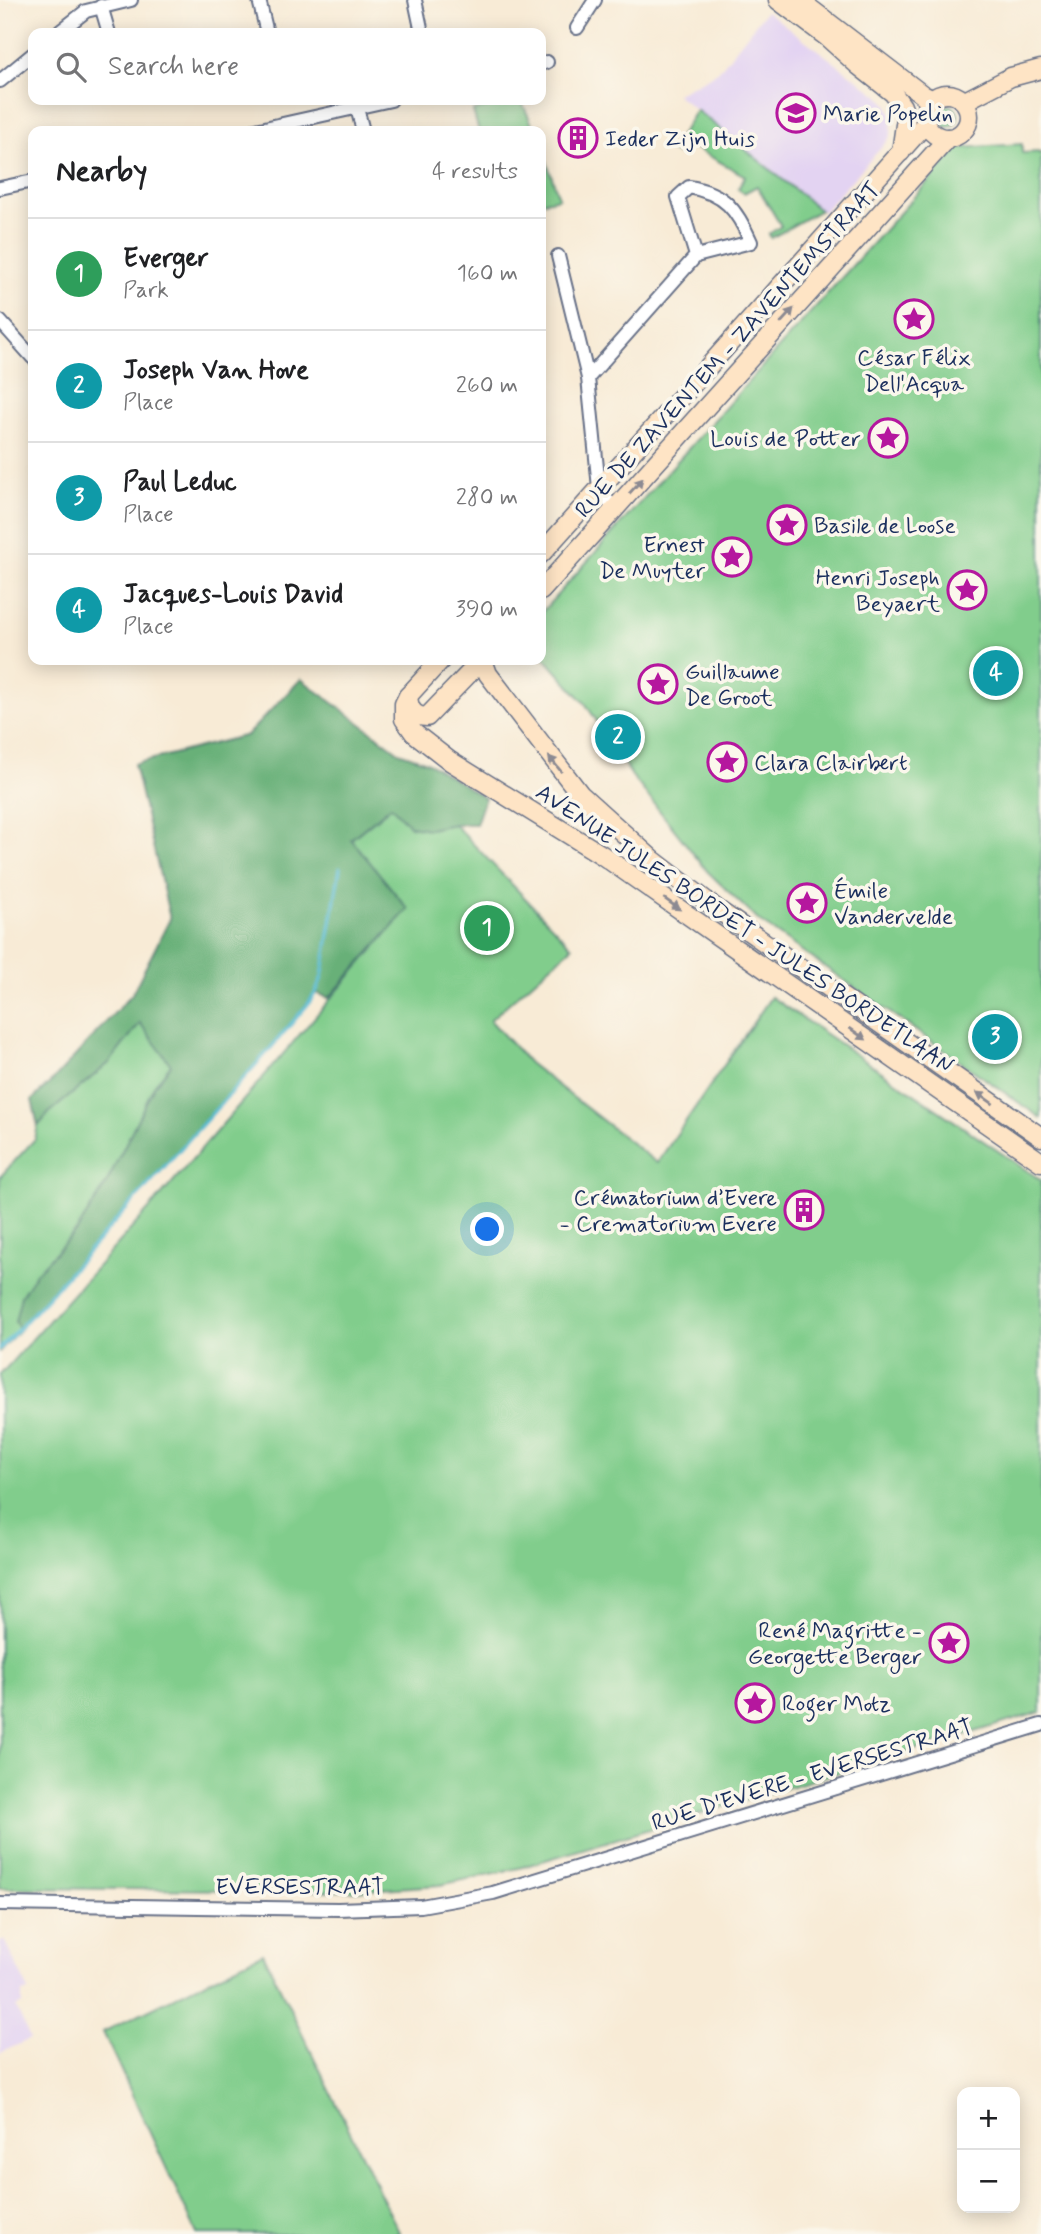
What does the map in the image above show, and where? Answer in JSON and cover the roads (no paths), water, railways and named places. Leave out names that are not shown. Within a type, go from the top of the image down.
[{"type":"main road","points":[[778,0],[893,93],[906,118],[901,152]]},
{"type":"main road","points":[[799,0],[923,95],[927,111],[934,134],[948,138],[958,136],[969,122],[965,101],[952,94],[945,93],[927,111]]},
{"type":"main road","points":[[842,50],[863,62],[927,111]]},
{"type":"main road","points":[[965,101],[1011,77],[1041,69]]},
{"type":"main road","name":"RUE DE ZAVENTEM - ZAVENTEMSTRAAT","points":[[546,548],[901,152],[927,111]]},
{"type":"main road","name":"RUE DE ZAVENTEM - ZAVENTEMSTRAAT","points":[[546,586],[948,138]]},
{"type":"main road","points":[[436,665],[408,696],[409,706],[416,716],[427,717],[478,665]]},
{"type":"main road","name":"AVENUE JULES BORDET - JULES BORDETLAAN","points":[[485,665],[488,674],[549,757],[580,794],[627,838],[717,909],[1041,1137]]},
{"type":"main road","name":"AVENUE JULES BORDET - JULES BORDETLAAN","points":[[408,696],[404,704],[407,726],[450,761],[593,849],[1041,1162]]},
{"type":"street","points":[[64,28],[86,11],[131,0]]},
{"type":"street","points":[[259,0],[266,28]]},
{"type":"street","points":[[415,0],[421,28]]},
{"type":"street","points":[[577,28],[595,0]]},
{"type":"street","points":[[101,6],[108,28]]},
{"type":"street","points":[[0,81],[28,58]]},
{"type":"street","points":[[274,126],[370,105]]},
{"type":"street","points":[[357,108],[362,126]]},
{"type":"street","points":[[0,188],[28,182]]},
{"type":"street","points":[[588,378],[696,256],[751,242],[741,219],[728,203],[705,189],[689,187],[678,197],[696,256]]},
{"type":"street","points":[[558,256],[588,378],[599,488],[615,511]]},
{"type":"street","points":[[0,321],[28,352]]},
{"type":"street","name":"RUE D'EVERE - EVERSESTRAAT","points":[[595,1863],[1041,1725]]},
{"type":"street","name":"EVERSESTRAAT","points":[[0,1904],[338,1909],[421,1906],[493,1894],[595,1863]]},
{"type":"waterway","points":[[60,1283],[308,1004],[322,977],[340,868]]},
{"type":"waterway","points":[[0,1349],[59,1285]]},
{"type":"place","name":"Marie Popelin","points":[[796,113]]},
{"type":"place","name":"Ieder Zijn Huis","points":[[578,138]]},
{"type":"place","name":"César Félix Dell'Acqua","points":[[914,319]]},
{"type":"place","name":"Louis de Potter","points":[[888,438]]},
{"type":"place","name":"Basile de Loose","points":[[787,525]]},
{"type":"place","name":"Ernest De Muyter","points":[[732,557]]},
{"type":"place","name":"Henri Joseph Beyaert","points":[[967,590]]},
{"type":"place","name":"Jacques-Louis David","points":[[996,673]]},
{"type":"place","name":"Guillaume De Groot","points":[[658,684]]},
{"type":"place","name":"Joseph Van Hove","points":[[618,737]]},
{"type":"place","name":"Clara Clairbert","points":[[727,762]]},
{"type":"place","name":"Émile Vandervelde","points":[[807,903]]},
{"type":"place","name":"Everger","points":[[487,928]]},
{"type":"place","name":"Paul Leduc","points":[[995,1037]]},
{"type":"place","name":"Crématorium d’Evere - Crematorium Evere","points":[[804,1210]]},
{"type":"place","name":"René Magritte - Georgette Berger","points":[[949,1643]]},
{"type":"place","name":"Roger Motz","points":[[755,1703]]}]
